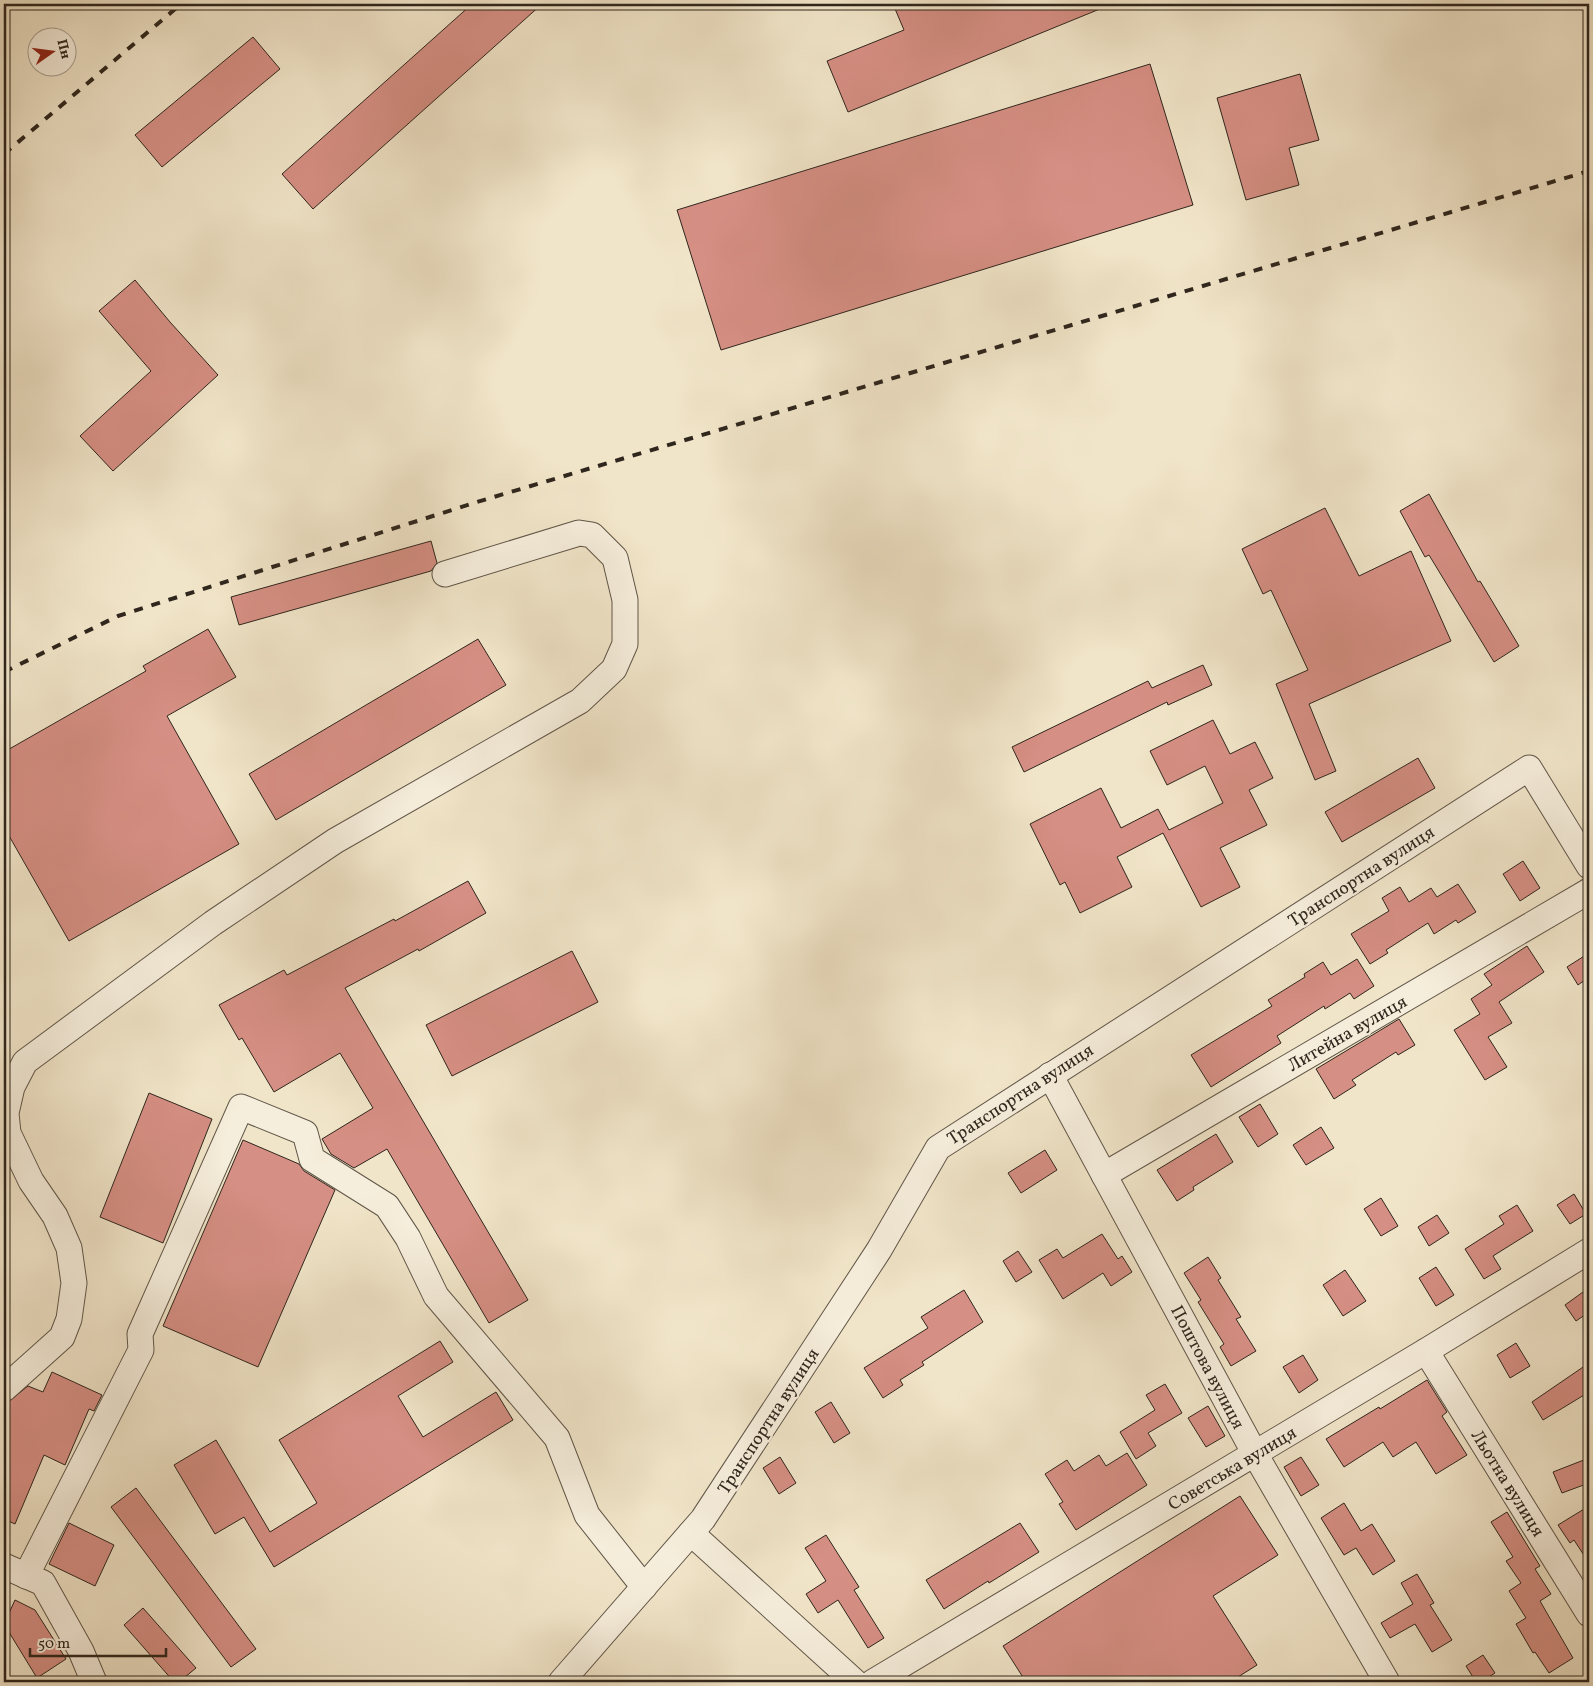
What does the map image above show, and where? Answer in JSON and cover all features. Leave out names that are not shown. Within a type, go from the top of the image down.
[{"type":"street","points":[[4,1389],[62,1337],[70,1319],[74,1283],[69,1248],[59,1224],[31,1181],[8,1133],[6,1113],[12,1087],[25,1062],[213,923],[336,841],[580,701],[614,669],[625,644],[625,600],[615,558],[592,535],[579,533],[444,574]]},
{"type":"street","name":"Транспортна вулиця","points":[[561,1682],[703,1519],[879,1250],[938,1148],[1529,768],[1589,866]]},
{"type":"street","name":"Литейна вулиця","points":[[1104,1175],[1589,891]]},
{"type":"street","name":"Поштова вулиця","points":[[1050,1075],[1255,1454],[1387,1682]]},
{"type":"street","points":[[26,1576],[141,1350],[140,1334],[241,1107],[305,1133],[312,1158],[387,1206],[408,1238],[436,1296],[557,1438],[587,1515],[644,1587]]},
{"type":"street","name":"Советська вулиця","points":[[874,1682],[1588,1256]]},
{"type":"street","name":"Льотна вулиця","points":[[1426,1352],[1589,1614]]},
{"type":"street","points":[[691,1533],[855,1682]]},
{"type":"street","points":[[4,1566],[43,1583],[80,1651],[94,1682]]},
{"type":"building","points":[[472,4],[542,4],[313,209],[282,174]]},
{"type":"building","points":[[893,4],[1112,4],[848,112],[827,61],[904,30]]},
{"type":"building","points":[[253,37],[280,69],[162,167],[135,135]]},
{"type":"building","points":[[1150,64],[1193,205],[721,350],[677,210]]},
{"type":"building","points":[[1300,74],[1319,140],[1289,148],[1299,185],[1246,200],[1217,98]]},
{"type":"building","points":[[135,280],[218,375],[113,471],[80,436],[151,371],[99,311]]},
{"type":"building","points":[[1429,494],[1478,582],[1480,581],[1519,646],[1494,662],[1429,555],[1425,557],[1400,511]]},
{"type":"building","points":[[1325,508],[1359,576],[1411,551],[1451,641],[1309,704],[1336,771],[1315,780],[1276,684],[1308,670],[1271,590],[1263,594],[1242,549]]},
{"type":"building","points":[[431,541],[437,563],[431,571],[239,625],[231,597]]},
{"type":"building","points":[[208,629],[236,677],[167,716],[239,844],[69,941],[4,827],[4,752],[146,671],[143,666]]},
{"type":"building","points":[[478,639],[506,685],[276,820],[249,774]]},
{"type":"building","points":[[1203,665],[1212,685],[1168,705],[1167,702],[1024,772],[1012,747],[1148,681],[1152,688]]},
{"type":"building","points":[[1213,720],[1230,754],[1255,742],[1273,778],[1249,790],[1267,825],[1220,848],[1240,887],[1201,907],[1163,833],[1117,857],[1132,887],[1080,913],[1065,882],[1060,885],[1030,824],[1101,788],[1121,828],[1158,809],[1169,830],[1223,803],[1205,766],[1167,785],[1150,751]]},
{"type":"building","points":[[1418,758],[1435,788],[1342,842],[1325,812]]},
{"type":"building","points":[[1523,861],[1540,888],[1520,901],[1503,874]]},
{"type":"building","points":[[468,881],[486,913],[419,951],[418,949],[345,988],[528,1300],[489,1323],[387,1149],[354,1168],[331,1154],[322,1139],[373,1108],[340,1053],[274,1092],[242,1038],[239,1040],[219,1005],[284,970],[287,975],[394,919],[395,921]]},
{"type":"building","points":[[1458,884],[1476,912],[1458,923],[1456,920],[1434,934],[1428,923],[1386,950],[1388,953],[1370,964],[1351,934],[1389,911],[1382,898],[1400,887],[1409,902],[1431,888],[1437,897]]},
{"type":"building","points":[[1527,946],[1544,972],[1499,1002],[1512,1023],[1488,1037],[1507,1067],[1485,1080],[1454,1030],[1480,1014],[1471,999],[1492,985],[1484,974]]},
{"type":"building","points":[[572,951],[598,1002],[452,1076],[426,1025]]},
{"type":"building","points":[[1589,953],[1589,977],[1578,985],[1567,967]]},
{"type":"building","points":[[1357,959],[1374,986],[1354,999],[1350,993],[1325,1009],[1324,1006],[1277,1036],[1281,1043],[1211,1087],[1191,1055],[1272,1006],[1268,1000],[1305,977],[1304,974],[1323,962],[1331,975]]},
{"type":"building","points":[[1399,1019],[1415,1045],[1398,1055],[1396,1052],[1352,1080],[1356,1085],[1334,1099],[1316,1069]]},
{"type":"building","points":[[149,1093],[212,1119],[163,1243],[100,1217]]},
{"type":"building","points":[[1260,1104],[1278,1134],[1258,1147],[1239,1117]]},
{"type":"building","points":[[1321,1127],[1334,1148],[1306,1165],[1293,1145]]},
{"type":"building","points":[[1216,1134],[1233,1162],[1193,1187],[1194,1190],[1177,1201],[1157,1170]]},
{"type":"building","points":[[243,1140],[299,1164],[304,1171],[335,1190],[258,1367],[163,1326]]},
{"type":"building","points":[[1045,1150],[1057,1170],[1021,1193],[1008,1173]]},
{"type":"building","points":[[1574,1194],[1586,1214],[1570,1224],[1557,1205]]},
{"type":"building","points":[[1381,1198],[1398,1226],[1381,1236],[1364,1209]]},
{"type":"building","points":[[1517,1205],[1533,1231],[1493,1256],[1501,1269],[1484,1279],[1465,1249],[1504,1224],[1499,1216]]},
{"type":"building","points":[[1437,1215],[1449,1233],[1429,1246],[1418,1227]]},
{"type":"building","points":[[1102,1234],[1118,1259],[1122,1256],[1132,1272],[1111,1286],[1103,1273],[1063,1299],[1039,1260],[1057,1249],[1063,1258]]},
{"type":"building","points":[[1018,1251],[1032,1272],[1016,1282],[1003,1261]]},
{"type":"building","points":[[1208,1257],[1221,1278],[1218,1280],[1241,1317],[1236,1319],[1256,1351],[1231,1366],[1220,1347],[1224,1344],[1198,1302],[1201,1300],[1184,1273]]},
{"type":"building","points":[[1436,1267],[1454,1295],[1436,1306],[1419,1278]]},
{"type":"building","points":[[1345,1270],[1366,1301],[1343,1316],[1323,1285]]},
{"type":"building","points":[[964,1290],[983,1322],[922,1362],[924,1365],[900,1380],[903,1385],[883,1398],[864,1368],[928,1328],[921,1317]]},
{"type":"building","points":[[1583,1292],[1589,1301],[1589,1312],[1576,1321],[1565,1305]]},
{"type":"building","points":[[440,1341],[453,1362],[398,1396],[423,1437],[496,1392],[513,1420],[274,1567],[244,1517],[215,1534],[174,1465],[216,1440],[270,1532],[317,1503],[279,1440]]},
{"type":"building","points":[[1516,1343],[1530,1366],[1510,1378],[1497,1355]]},
{"type":"building","points":[[1303,1355],[1318,1380],[1299,1393],[1283,1367]]},
{"type":"building","points":[[1589,1363],[1589,1392],[1543,1420],[1532,1402]]},
{"type":"building","points":[[52,1372],[102,1395],[94,1411],[89,1409],[65,1465],[44,1455],[15,1524],[4,1519],[4,1414],[8,1402],[28,1386],[43,1392]]},
{"type":"building","points":[[1427,1380],[1447,1412],[1442,1416],[1467,1455],[1436,1474],[1416,1442],[1393,1457],[1383,1442],[1344,1467],[1326,1439]]},
{"type":"building","points":[[1165,1384],[1182,1413],[1148,1433],[1156,1446],[1136,1459],[1120,1432],[1155,1410],[1146,1395]]},
{"type":"building","points":[[831,1402],[850,1433],[834,1443],[815,1412]]},
{"type":"building","points":[[1208,1406],[1225,1436],[1206,1447],[1188,1418]]},
{"type":"building","points":[[1127,1453],[1147,1485],[1076,1530],[1059,1504],[1063,1502],[1045,1474],[1067,1460],[1074,1471],[1099,1455],[1106,1466]]},
{"type":"building","points":[[780,1457],[796,1483],[779,1494],[763,1468]]},
{"type":"building","points":[[1301,1457],[1319,1485],[1301,1496],[1284,1467]]},
{"type":"building","points":[[1589,1458],[1589,1483],[1562,1493],[1553,1472]]},
{"type":"building","points":[[136,1488],[256,1649],[231,1667],[111,1507]]},
{"type":"building","points":[[1240,1496],[1278,1555],[1213,1596],[1257,1665],[1230,1682],[1026,1682],[1003,1646]]},
{"type":"building","points":[[1344,1503],[1361,1531],[1372,1524],[1395,1561],[1373,1575],[1356,1548],[1344,1555],[1321,1518]]},
{"type":"building","points":[[1589,1506],[1589,1563],[1574,1540],[1570,1543],[1558,1525]]},
{"type":"building","points":[[1507,1512],[1540,1566],[1535,1569],[1551,1594],[1540,1601],[1573,1658],[1549,1673],[1535,1652],[1533,1653],[1516,1624],[1526,1618],[1509,1591],[1521,1583],[1506,1561],[1513,1557],[1491,1522]]},
{"type":"building","points":[[69,1523],[114,1545],[95,1586],[49,1564]]},
{"type":"building","points":[[1020,1523],[1039,1552],[944,1609],[926,1580]]},
{"type":"building","points":[[826,1535],[859,1587],[854,1590],[884,1638],[868,1648],[838,1600],[818,1613],[806,1594],[826,1581],[805,1548]]},
{"type":"building","points":[[1417,1574],[1434,1603],[1430,1605],[1452,1640],[1432,1652],[1415,1624],[1390,1638],[1381,1623],[1413,1604],[1401,1583]]},
{"type":"building","points":[[15,1600],[35,1610],[66,1659],[37,1678],[4,1624]]},
{"type":"building","points":[[143,1608],[196,1668],[179,1682],[174,1682],[124,1625]]},
{"type":"building","points":[[1483,1655],[1495,1673],[1481,1682],[1476,1682],[1466,1666]]},
{"type":"railway","points":[[4,154],[181,4]]},
{"type":"railway","points":[[4,672],[118,616],[477,502],[1589,171]]}]
